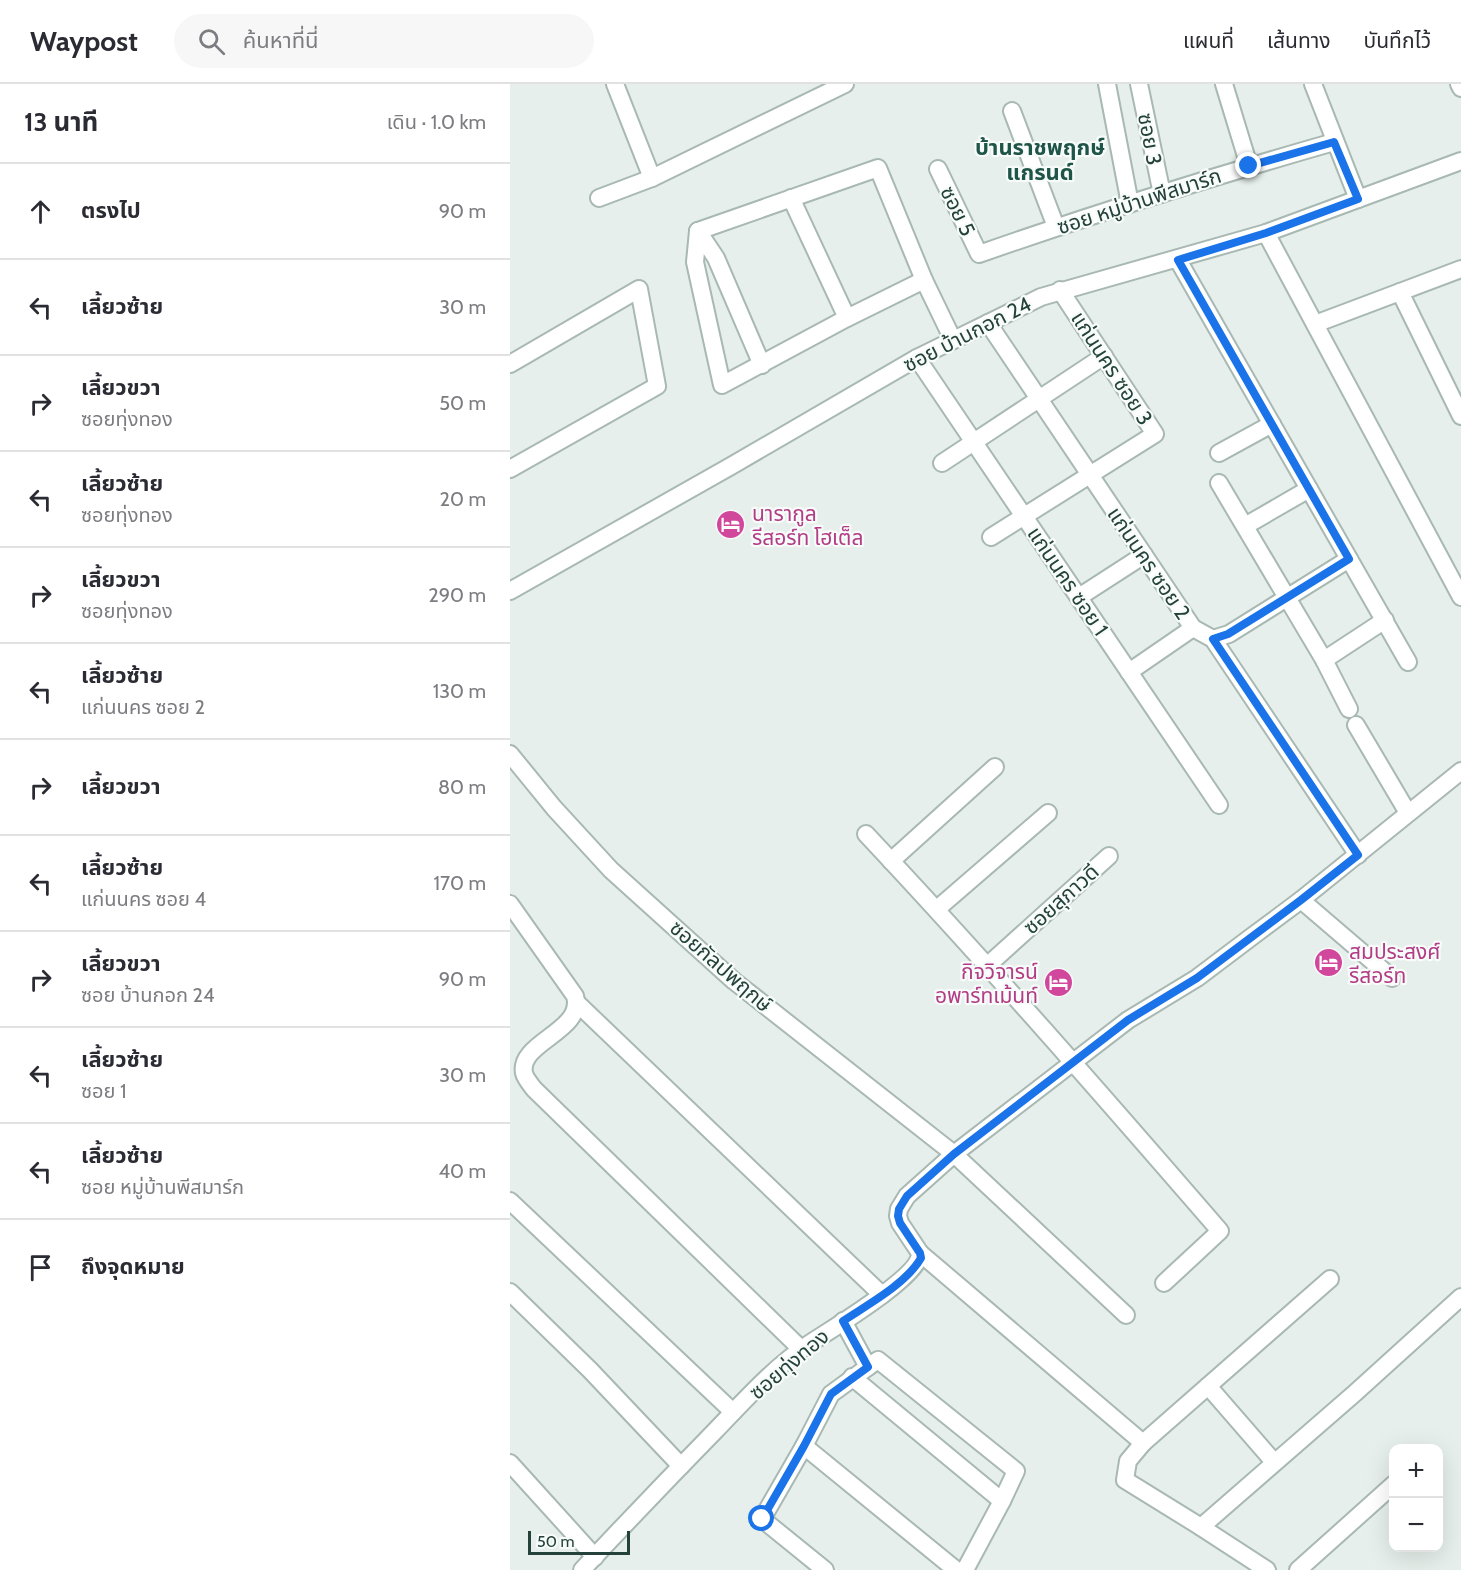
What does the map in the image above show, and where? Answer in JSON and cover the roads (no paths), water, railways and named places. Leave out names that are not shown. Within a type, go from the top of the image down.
[{"type":"street","points":[[615,84],[652,178]]},
{"type":"street","points":[[600,198],[652,178],[844,84]]},
{"type":"street","name":"ซอย 3","points":[[1107,84],[1130,204]]},
{"type":"street","name":"ซอย 3","points":[[1139,84],[1162,194]]},
{"type":"street","points":[[1224,84],[1249,166]]},
{"type":"street","points":[[1313,84],[1358,199]]},
{"type":"street","points":[[1459,84],[1461,88]]},
{"type":"street","points":[[1012,111],[1056,227]]},
{"type":"street","name":"ซอย หมู่บ้านพีสมาร์ก","points":[[979,254],[1056,227],[1249,166],[1334,142]]},
{"type":"street","name":"ซอย บ้านกอก 24","points":[[510,591],[917,358],[1041,297],[1060,290],[1178,260],[1266,233],[1461,161]]},
{"type":"street","points":[[698,231],[878,168],[924,280],[953,340]]},
{"type":"street","name":"ซอย 5","points":[[938,169],[979,254]]},
{"type":"street","points":[[790,198],[847,318]]},
{"type":"street","points":[[698,231],[695,262],[722,386],[847,318],[924,280]]},
{"type":"street","points":[[698,231],[716,258],[762,365]]},
{"type":"street","points":[[1266,233],[1461,597]]},
{"type":"street","points":[[1178,260],[1408,662]]},
{"type":"street","points":[[1316,324],[1461,269]]},
{"type":"street","points":[[510,364],[639,289],[657,386],[510,469]]},
{"type":"street","name":"แก่นนคร ซอย 3","points":[[991,537],[1155,434],[1060,290]]},
{"type":"street","points":[[1400,292],[1461,416]]},
{"type":"street","name":"แก่นนคร ซอย 2","points":[[988,323],[1193,628],[1213,639],[1358,855]]},
{"type":"street","points":[[942,463],[1104,356]]},
{"type":"street","name":"แก่นนคร ซอย 1","points":[[917,358],[1219,805]]},
{"type":"street","points":[[1219,453],[1272,424]]},
{"type":"street","points":[[1219,483],[1324,660],[1349,709]]},
{"type":"street","points":[[1245,526],[1309,489]]},
{"type":"street","points":[[1079,597],[1144,555]]},
{"type":"street","points":[[1213,639],[1228,634],[1288,599],[1349,559]]},
{"type":"street","points":[[1324,660],[1385,620]]},
{"type":"street","points":[[1129,672],[1193,628]]},
{"type":"street","points":[[1356,725],[1408,813]]},
{"type":"street","name":"ซอยกัลปพฤกษ์","points":[[510,754],[554,808],[611,870],[726,974],[954,1154],[1126,1314]]},
{"type":"street","points":[[891,861],[995,767]]},
{"type":"street","points":[[1143,1443],[920,1253],[900,1223],[899,1209],[907,1196],[954,1154],[1128,1020],[1197,978],[1301,900],[1461,771]]},
{"type":"street","points":[[937,909],[1048,813]]},
{"type":"street","points":[[866,834],[937,909],[1220,1231],[1164,1283]]},
{"type":"street","name":"ซอยสุภาวดี","points":[[987,966],[1109,856]]},
{"type":"street","points":[[1301,900],[1392,978]]},
{"type":"street","points":[[510,904],[575,996],[577,1003],[882,1295]]},
{"type":"street","points":[[577,1003],[568,1022],[530,1054],[525,1063],[524,1074],[534,1089],[801,1349]]},
{"type":"street","points":[[510,1201],[734,1412]]},
{"type":"street","name":"ซอยทุ่งทอง","points":[[582,1570],[734,1412],[801,1349],[882,1295],[912,1270],[921,1258],[920,1253]]},
{"type":"street","points":[[1267,1570],[1125,1480],[1128,1461],[1143,1443],[1329,1279]]},
{"type":"street","points":[[510,1292],[590,1370],[681,1466]]},
{"type":"street","points":[[1201,1527],[1461,1297]]},
{"type":"street","points":[[843,1321],[868,1367]]},
{"type":"street","points":[[825,1570],[762,1519],[831,1394],[878,1360],[1016,1471],[964,1570]]},
{"type":"street","points":[[852,1377],[1002,1501]]},
{"type":"street","points":[[1208,1386],[1274,1462]]},
{"type":"street","points":[[804,1446],[956,1570]]},
{"type":"street","points":[[510,1463],[595,1557]]},
{"type":"street","points":[[1298,1570],[1389,1488]]},
{"type":"place","name":"นารากูล รีสอร์ท โฮเต็ล","points":[[731,525]]},
{"type":"place","name":"สมประสงศ์ รีสอร์ท","points":[[1328,963]]},
{"type":"place","name":"กิจวิจารน์ อพาร์ทเม้นท์","points":[[1059,983]]},
{"type":"district","name":"บ้านราชพฤกษ์ แกรนด์","points":[[1040,160]]}]
